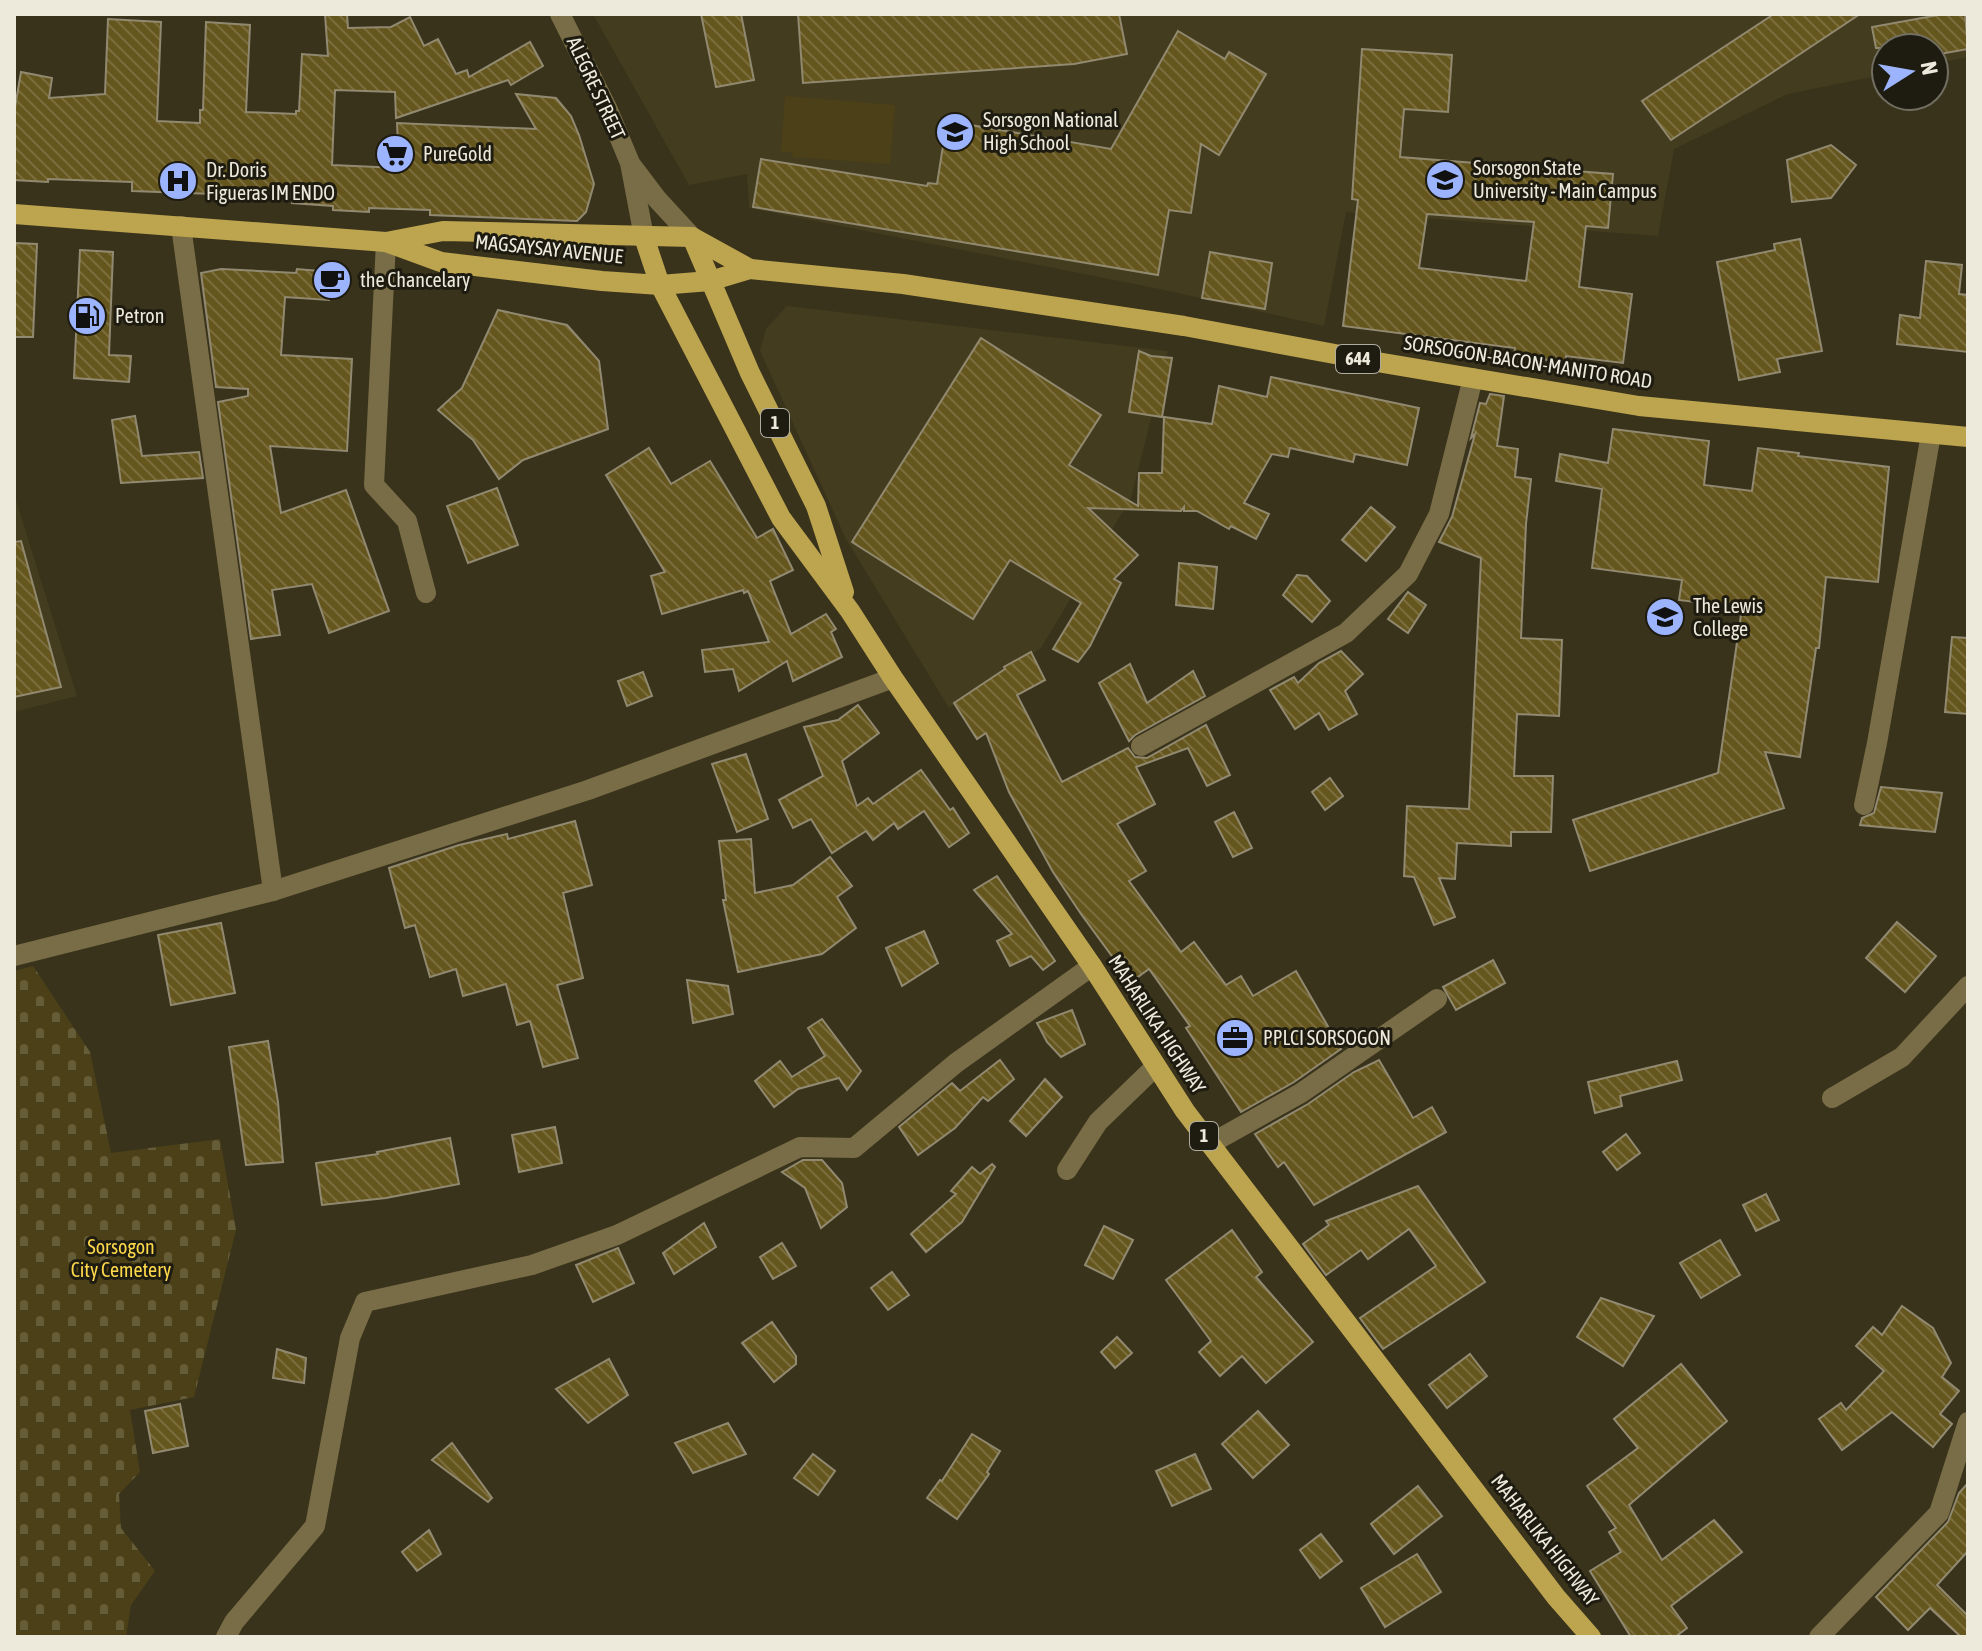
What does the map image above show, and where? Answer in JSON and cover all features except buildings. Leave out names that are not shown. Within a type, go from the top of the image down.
[{"type":"main road","name":"MAGSAYSAY AVENUE","points":[[14,214],[386,242],[443,231],[692,237]]},
{"type":"main road","name":"MAHARLIKA HIGHWAY","points":[[644,237],[660,285],[781,518],[850,611],[1210,1144],[1556,1597],[1591,1637]]},
{"type":"main road","name":"MAHARLIKA HIGHWAY","points":[[692,237],[750,373],[816,506],[850,611]]},
{"type":"main road","name":"SORSOGON-BACON-MANITO ROAD","points":[[692,237],[750,269]]},
{"type":"main road","name":"MAGSAYSAY AVENUE","points":[[386,242],[441,262],[660,285],[710,281]]},
{"type":"main road","name":"SORSOGON-BACON-MANITO ROAD","points":[[710,281],[750,269],[903,284],[1184,326],[1639,406],[1968,437]]},
{"type":"street","name":"ALEGRE STREET","points":[[560,14],[608,110],[630,163],[644,237]]},
{"type":"street","name":"ALEGRE STREET","points":[[630,163],[657,199],[692,237]]},
{"type":"street","points":[[181,226],[273,891]]},
{"type":"street","points":[[386,242],[374,485],[407,521],[426,593]]},
{"type":"street","points":[[1141,746],[1346,633],[1408,574],[1439,514],[1473,378]]},
{"type":"street","points":[[1864,805],[1931,434]]},
{"type":"street","points":[[14,956],[273,891],[588,790],[893,678]]},
{"type":"street","points":[[226,1637],[234,1622],[315,1526],[350,1338],[365,1302],[532,1265],[617,1235],[800,1147],[854,1148],[956,1063],[1092,966]]},
{"type":"street","points":[[1832,1098],[1902,1057],[1968,986]]},
{"type":"street","points":[[1210,1144],[1301,1093],[1437,999]]},
{"type":"street","points":[[1067,1170],[1098,1122],[1156,1066]]},
{"type":"street","points":[[1819,1637],[1939,1513],[1968,1422]]},
{"type":"shaded area","points":[[593,14],[1968,14],[1968,57],[1950,61],[1950,32],[1870,32],[1870,77],[1788,94],[1674,149],[1658,236],[1346,212],[1324,326],[1160,289],[749,208],[747,174],[689,185]]},
{"type":"shaded area","points":[[787,306],[1168,351],[1131,498],[1041,648],[949,708],[846,539],[760,351],[766,329]]},
{"type":"shaded area","points":[[14,494],[77,696],[14,712]]},
{"type":"green space","points":[[785,96],[895,105],[890,164],[793,157],[792,152],[781,152]]},
{"type":"green space","name":"Sorsogon City Cemetery","points":[[33,966],[90,1052],[111,1153],[220,1139],[236,1230],[194,1397],[130,1410],[140,1472],[119,1494],[121,1528],[155,1571],[131,1605],[126,1637],[14,1637],[14,971]]},
{"type":"place","name":"Sorsogon National High School","points":[[955,132]]},
{"type":"place","name":"PureGold","points":[[395,154]]},
{"type":"place","name":"Sorsogon State University - Main Campus","points":[[1445,180]]},
{"type":"place","name":"Dr. Doris Figueras IM ENDO","points":[[178,181]]},
{"type":"place","name":"the Chancelary","points":[[332,280]]},
{"type":"place","name":"Petron","points":[[87,316]]},
{"type":"place","name":"The Lewis College","points":[[1665,617]]},
{"type":"place","name":"PPLCI SORSOGON","points":[[1235,1038]]}]
